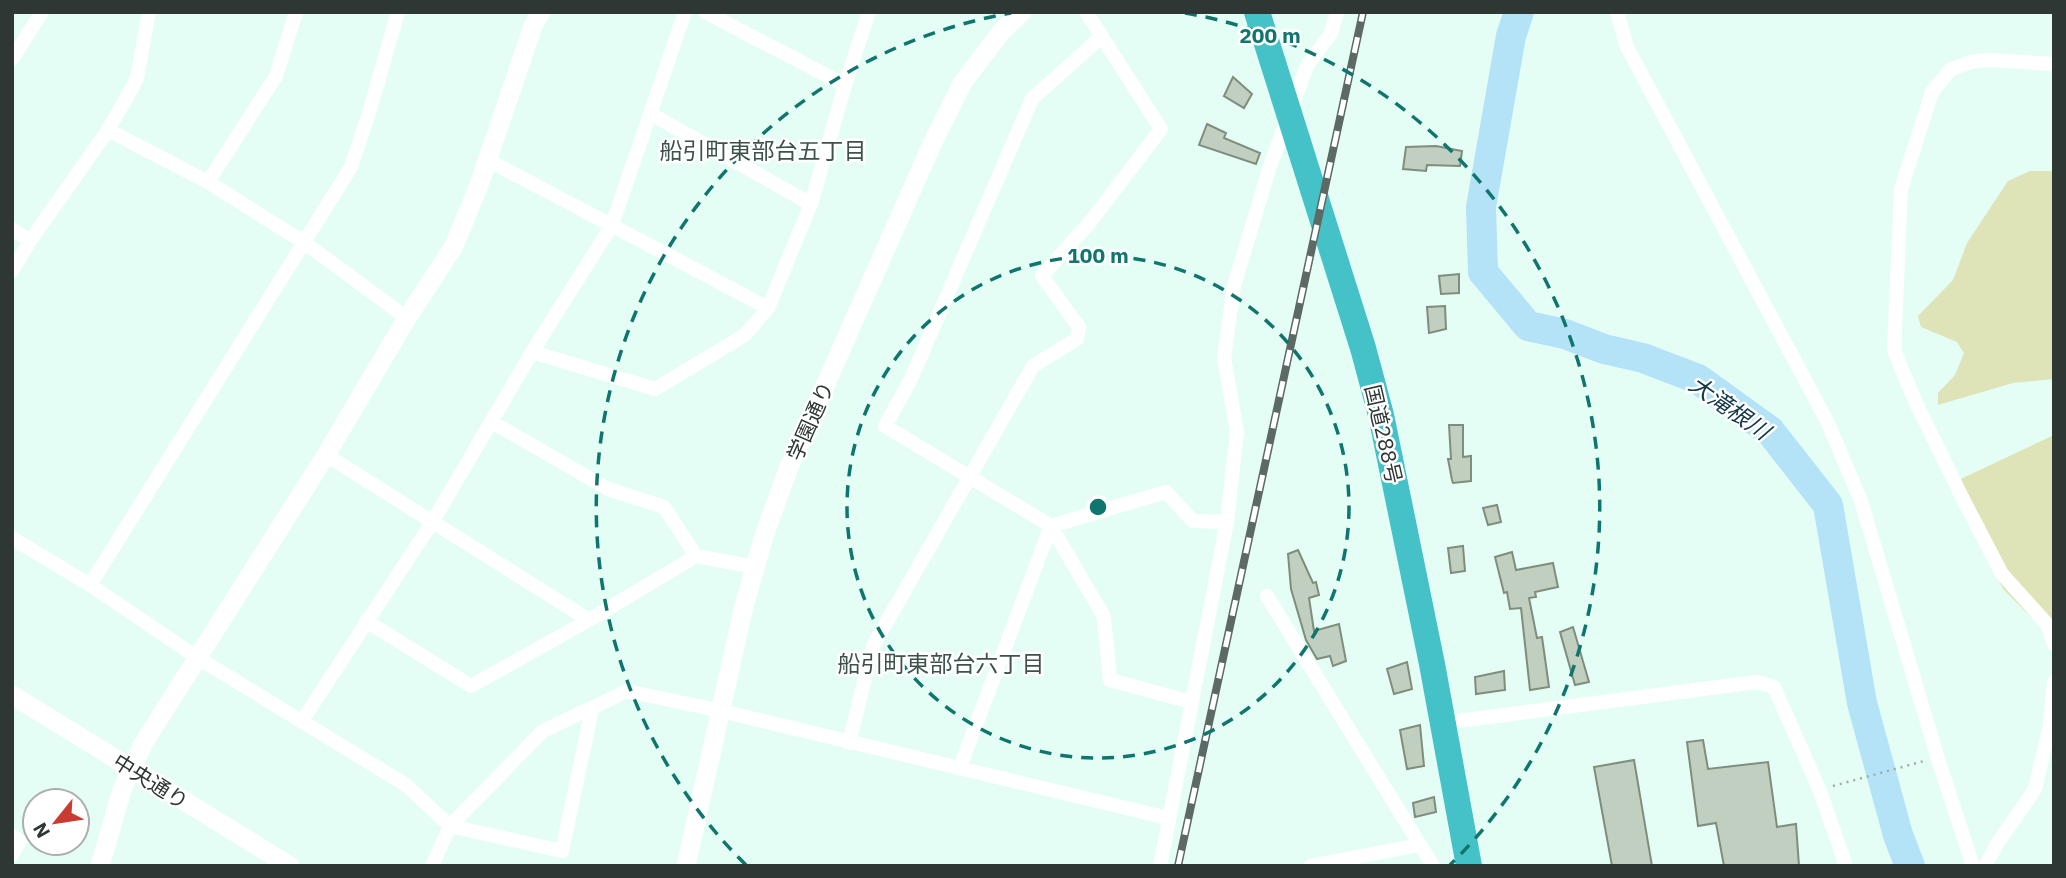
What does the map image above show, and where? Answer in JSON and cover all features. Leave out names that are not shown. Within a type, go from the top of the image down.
[{"type":"highway","name":"国道288号","points":[[1258,12],[1381,415],[1469,866]]},
{"type":"street","points":[[12,59],[42,12]]},
{"type":"street","points":[[12,271],[108,130],[137,78],[149,12]]},
{"type":"street","points":[[208,182],[276,76],[296,12]]},
{"type":"street","points":[[90,585],[351,167],[398,12]]},
{"type":"street","points":[[100,866],[131,768],[143,744],[326,455],[407,318],[454,246],[488,160],[533,26],[541,12]]},
{"type":"street","points":[[302,721],[433,521],[532,352],[612,225],[685,12]]},
{"type":"street","points":[[705,12],[845,85]]},
{"type":"street","points":[[532,352],[655,389],[745,335],[768,308],[811,204],[869,12]]},
{"type":"street","name":"学園通り","points":[[685,866],[725,684],[755,567],[789,467],[933,142],[963,82],[1002,31],[1022,12]]},
{"type":"street","points":[[849,743],[873,646],[1033,366],[1077,339],[1079,327],[1042,276],[1091,221],[1161,129],[1100,38],[1086,12]]},
{"type":"street","points":[[1160,866],[1227,522],[1237,432],[1224,358],[1234,286],[1270,166],[1307,66],[1331,33],[1336,12]]},
{"type":"street","points":[[1617,12],[1627,47],[1828,423],[1861,501],[1973,866]]},
{"type":"street","points":[[1100,38],[1032,99],[911,379],[885,426],[1051,526],[1104,617],[1110,680],[1191,702]]},
{"type":"street","points":[[2054,64],[1988,60],[1970,62],[1950,70],[1932,92],[1901,189],[1894,350],[1939,450],[2002,574],[2047,624],[2054,644]]},
{"type":"street","points":[[651,114],[811,204]]},
{"type":"street","points":[[108,130],[208,182],[305,243],[407,318]]},
{"type":"street","points":[[488,160],[768,308]]},
{"type":"street","points":[[12,229],[30,241]]},
{"type":"street","points":[[492,422],[608,489],[664,507],[696,556]]},
{"type":"street","points":[[326,455],[589,620]]},
{"type":"street","points":[[1051,526],[1166,492],[1193,521],[1227,522]]},
{"type":"street","points":[[960,767],[1051,526]]},
{"type":"street","points":[[12,538],[90,585],[198,658],[406,785],[450,826],[562,851],[592,709]]},
{"type":"street","points":[[366,621],[471,686],[696,556],[755,567]]},
{"type":"street","points":[[1267,596],[1433,866]]},
{"type":"street","points":[[1443,723],[1757,682],[1774,687],[1820,791],[1846,866]]},
{"type":"street","points":[[1984,866],[2035,789],[2050,725],[2054,682]]},
{"type":"street","points":[[432,866],[450,826],[543,731],[626,691],[960,767],[1168,818]]},
{"type":"street","name":"中央通り","points":[[12,695],[290,866]]},
{"type":"street","points":[[12,836],[20,841],[12,855]]},
{"type":"street","points":[[1310,866],[1419,845]]},
{"type":"path","points":[[1842,783],[1910,764]]},
{"type":"green space","points":[[2030,171],[2054,171],[2054,379],[2013,383],[1938,405],[1938,393],[1955,375],[1964,353],[1957,342],[1921,327],[1918,316],[1953,280],[1967,243],[2008,181]]},
{"type":"green space","points":[[2054,435],[2054,628],[2029,615],[2003,589],[1950,484]]},
{"type":"building","points":[[1233,77],[1252,94],[1244,108],[1224,96]]},
{"type":"building","points":[[1207,124],[1226,133],[1224,138],[1260,153],[1256,164],[1199,145]]},
{"type":"building","points":[[1436,146],[1462,151],[1460,166],[1427,165],[1426,171],[1403,169],[1406,147]]},
{"type":"building","points":[[1459,274],[1459,293],[1441,294],[1439,276]]},
{"type":"building","points":[[1445,306],[1446,329],[1429,333],[1427,307]]},
{"type":"building","points":[[1449,425],[1463,425],[1463,457],[1471,456],[1471,481],[1453,483],[1448,459],[1451,459]]},
{"type":"building","points":[[1497,505],[1501,522],[1488,525],[1483,508]]},
{"type":"building","points":[[1463,546],[1465,571],[1451,573],[1448,548]]},
{"type":"building","points":[[1298,550],[1313,583],[1316,582],[1319,595],[1309,598],[1314,631],[1339,624],[1346,661],[1333,666],[1330,656],[1317,659],[1306,640],[1291,589],[1288,554]]},
{"type":"building","points":[[1512,552],[1516,570],[1553,563],[1558,587],[1535,592],[1536,597],[1529,598],[1537,638],[1542,637],[1549,687],[1530,690],[1521,608],[1510,609],[1495,557]]},
{"type":"building","points":[[1573,627],[1589,682],[1575,685],[1560,632]]},
{"type":"building","points":[[1407,662],[1412,689],[1394,694],[1387,669]]},
{"type":"building","points":[[1504,671],[1505,690],[1476,694],[1475,677]]},
{"type":"building","points":[[1420,725],[1424,766],[1407,769],[1400,730]]},
{"type":"building","points":[[1703,740],[1708,769],[1768,762],[1777,827],[1796,824],[1799,866],[1724,866],[1716,823],[1698,826],[1687,742]]},
{"type":"building","points":[[1634,760],[1652,866],[1612,866],[1594,767]]},
{"type":"building","points":[[1434,797],[1436,812],[1415,817],[1413,803]]},
{"type":"waterway","name":"大滝根川","points":[[1519,12],[1511,36],[1481,207],[1483,272],[1528,326],[1565,334],[1604,349],[1643,358],[1698,379],[1770,431],[1828,505],[1862,703],[1898,835],[1910,866]]},
{"type":"railway","points":[[1178,866],[1363,12]]},
{"type":"district","name":"船引町東部台五丁目","points":[[763,150]]},
{"type":"district","name":"船引町東部台六丁目","points":[[941,663]]}]
